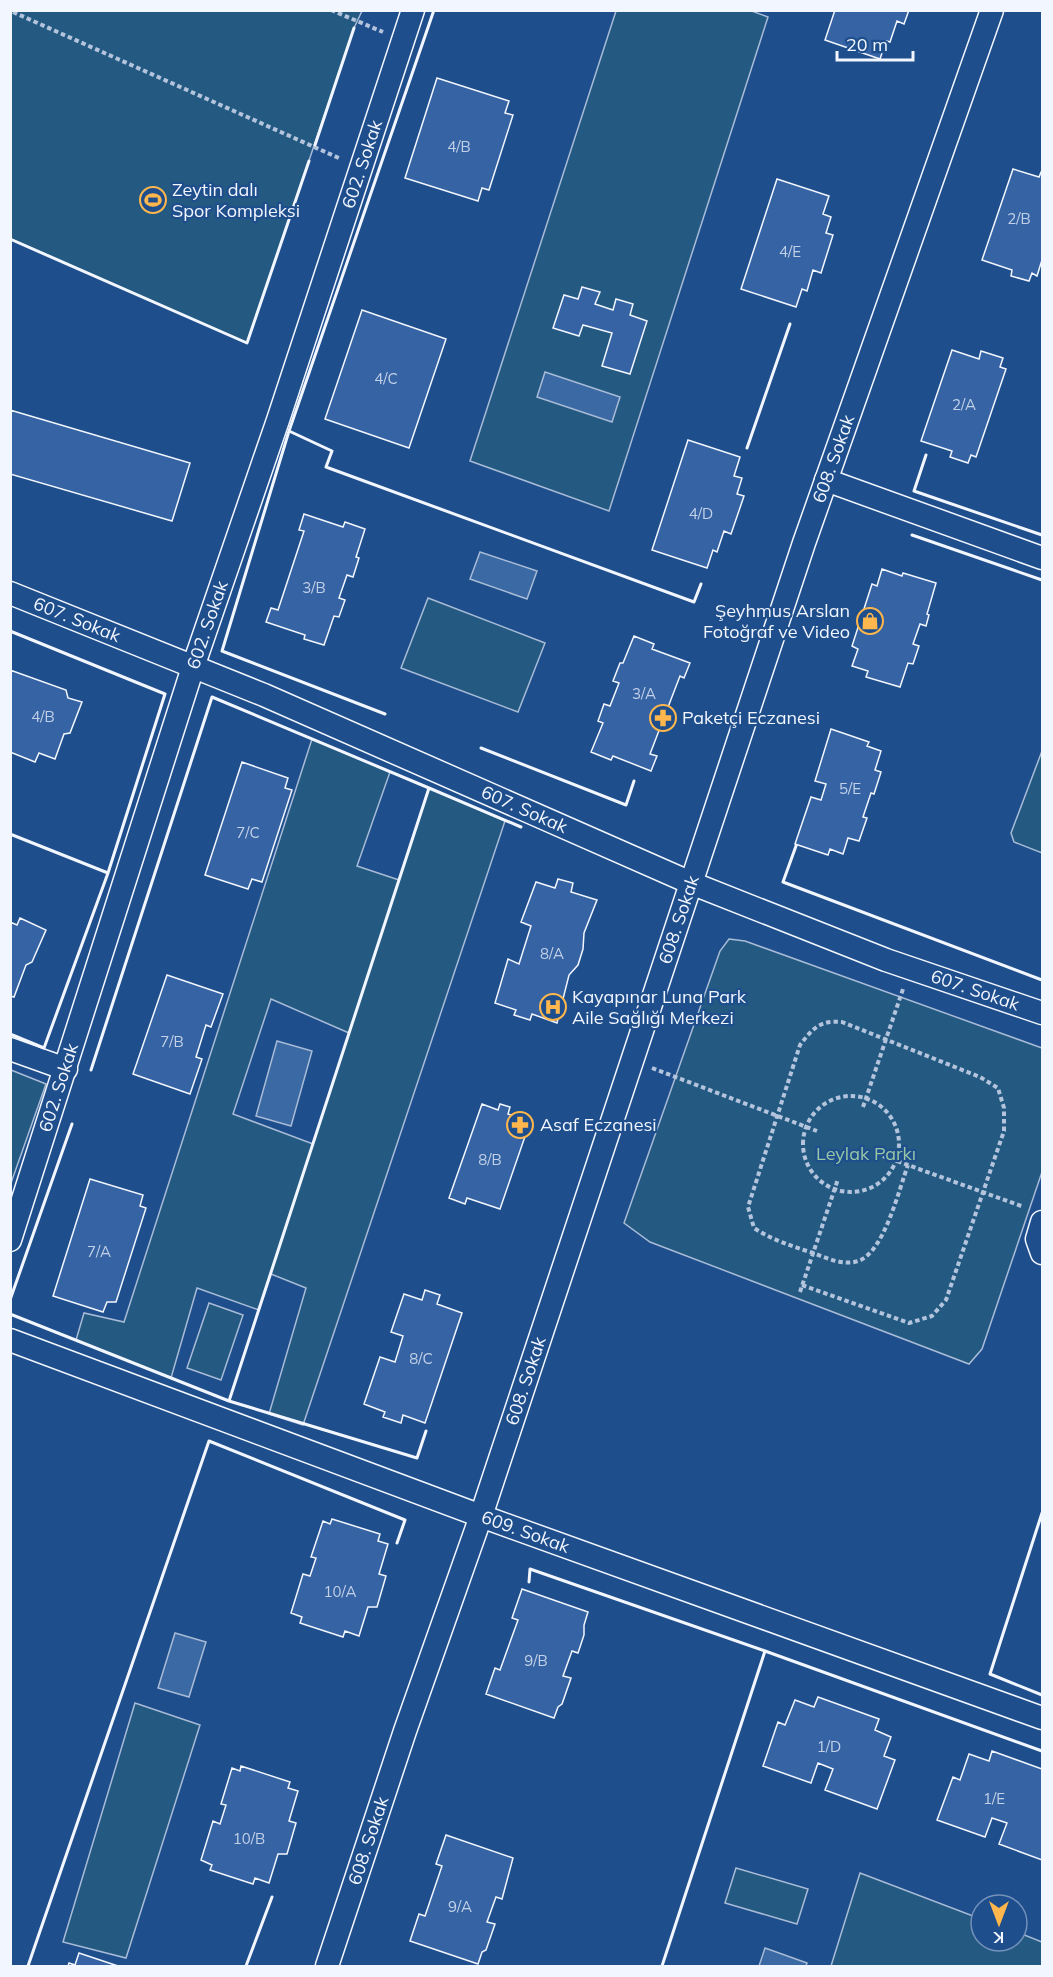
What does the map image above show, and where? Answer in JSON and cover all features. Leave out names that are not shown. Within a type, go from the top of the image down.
[{"type":"street","name":"602. Sokak","points":[[10,1240],[193,667],[278,420],[413,10]]},
{"type":"street","name":"608. Sokak","points":[[327,1966],[405,1731],[481,1516],[826,480],[992,10]]},
{"type":"street","points":[[826,480],[1042,558]]},
{"type":"street","name":"607. Sokak","points":[[10,593],[275,700],[691,883],[909,969],[1042,1013]]},
{"type":"street","points":[[10,1049],[66,1069]]},
{"type":"street","points":[[1042,1222],[1037,1239],[1042,1253]]},
{"type":"street","name":"609. Sokak","points":[[10,1340],[481,1516],[1042,1718]]},
{"type":"path","points":[[331,10],[403,40]]},
{"type":"path","points":[[13,12],[361,168]]},
{"type":"path","points":[[863,1107],[909,969]]},
{"type":"path","points":[[802,1285],[909,1323],[932,1316],[946,1300],[1004,1131],[1004,1108],[998,1088],[980,1077],[842,1022],[828,1021],[811,1030],[801,1045],[748,1207],[754,1228],[770,1239],[842,1263],[858,1261],[871,1253],[884,1232],[908,1165]]},
{"type":"path","points":[[632,1060],[817,1131]]},
{"type":"path","points":[[852,1096],[867,1098],[880,1105],[891,1116],[897,1130],[899,1146],[896,1161],[889,1173],[878,1184],[849,1192],[835,1189],[821,1182],[811,1171],[804,1157],[802,1142],[805,1127],[823,1104],[837,1098],[852,1096]]},
{"type":"path","points":[[883,1156],[1024,1208]]},
{"type":"path","points":[[800,1292],[838,1179]]},
{"type":"green space","name":"Zeytin dalı Spor Kompleksi","points":[[11,10],[362,11],[354,28],[247,343],[11,239]]},
{"type":"green space","points":[[749,10],[768,17],[609,511],[470,461],[616,11]]},
{"type":"green space","points":[[428,598],[545,643],[518,712],[401,668]]},
{"type":"green space","points":[[312,739],[390,772],[357,866],[399,880],[429,788],[505,821],[303,1425],[269,1414],[306,1288],[271,1274],[259,1310],[197,1288],[171,1378],[76,1340],[84,1313],[124,1322]],"holes":[[[271,999],[349,1033],[313,1144],[233,1114]]]},
{"type":"green space","points":[[1042,751],[1042,853],[1014,842],[1011,833]]},
{"type":"green space","name":"Leylak Parkı","points":[[729,939],[745,941],[1042,1048],[1042,1172],[982,1349],[969,1364],[650,1242],[624,1223],[720,951]]},
{"type":"green space","points":[[11,1070],[46,1084],[11,1183]]},
{"type":"green space","points":[[209,1303],[243,1315],[221,1380],[187,1368]]},
{"type":"green space","points":[[135,1703],[200,1725],[126,1958],[63,1942]]},
{"type":"green space","points":[[736,1868],[808,1889],[797,1924],[725,1903]]},
{"type":"green space","points":[[860,1873],[969,1914],[969,1953],[1029,1953],[1029,1937],[1042,1942],[1042,1966],[831,1966]]},
{"type":"shaded area","points":[[545,372],[620,397],[612,422],[537,397]]},
{"type":"shaded area","points":[[480,552],[537,571],[527,599],[470,579]]},
{"type":"shaded area","points":[[277,1041],[312,1051],[291,1126],[256,1116]]},
{"type":"shaded area","points":[[175,1633],[206,1642],[189,1697],[158,1688]]},
{"type":"shaded area","points":[[765,1948],[807,1963],[806,1966],[759,1966]]},
{"type":"building","points":[[835,10],[909,10],[904,24],[897,21],[890,42],[886,41],[880,59],[825,40]]},
{"type":"building","points":[[437,78],[509,101],[505,113],[513,115],[489,190],[482,188],[478,201],[405,178]]},
{"type":"building","points":[[1013,169],[1039,177],[1042,170],[1042,260],[1037,276],[1032,273],[1029,281],[1011,276],[1012,270],[982,260]]},
{"type":"building","points":[[777,179],[829,196],[823,214],[831,217],[826,233],[833,235],[821,273],[813,270],[807,291],[802,289],[796,307],[741,289]]},
{"type":"building","points":[[582,287],[600,292],[595,304],[613,310],[616,299],[633,304],[630,315],[647,321],[630,374],[602,366],[612,333],[583,325],[579,336],[553,328],[564,295],[578,299]]},
{"type":"building","points":[[362,310],[446,339],[409,448],[325,419]]},
{"type":"building","points":[[952,350],[979,359],[981,351],[1003,358],[1000,367],[1006,369],[976,457],[971,455],[968,463],[950,457],[952,451],[921,441]]},
{"type":"building","points":[[10,410],[190,463],[172,521],[10,474]]},
{"type":"building","points":[[688,440],[740,457],[734,476],[742,478],[737,494],[744,496],[731,534],[724,531],[717,552],[713,550],[707,568],[652,550]]},
{"type":"building","points":[[304,514],[343,527],[345,522],[365,529],[356,557],[359,558],[353,577],[347,575],[339,598],[345,600],[339,617],[334,616],[324,645],[304,639],[305,635],[266,622],[271,608],[278,610],[304,531],[299,530]]},
{"type":"building","points":[[882,569],[936,583],[926,626],[920,624],[913,644],[919,646],[913,664],[908,663],[900,687],[866,677],[868,671],[852,666],[858,649],[852,646],[872,584],[877,586]]},
{"type":"building","points":[[634,636],[654,644],[652,649],[690,663],[684,678],[680,676],[650,754],[657,756],[651,771],[613,756],[611,760],[591,752],[603,723],[598,721],[604,704],[610,706],[619,683],[613,681]]},
{"type":"building","points":[[10,670],[66,690],[68,698],[82,702],[70,733],[64,734],[55,759],[39,753],[35,762],[10,752]]},
{"type":"building","points":[[831,729],[869,742],[867,746],[881,751],[875,770],[881,772],[863,817],[867,818],[859,841],[848,838],[843,854],[830,849],[828,855],[795,844],[811,797],[821,800],[826,784],[815,781]]},
{"type":"building","points":[[242,762],[288,778],[285,788],[292,790],[262,882],[252,879],[248,889],[205,875]]},
{"type":"building","points":[[558,879],[573,883],[571,892],[597,900],[584,933],[583,949],[578,965],[569,975],[557,1023],[532,1014],[530,1020],[514,1015],[516,1010],[495,1003],[508,959],[519,964],[531,926],[521,922],[536,882],[555,888]]},
{"type":"building","points":[[20,918],[46,930],[32,962],[26,965],[14,997],[10,996],[10,922],[17,925]]},
{"type":"building","points":[[167,975],[223,994],[211,1027],[206,1025],[196,1057],[202,1059],[190,1094],[133,1074]]},
{"type":"building","points":[[482,1104],[498,1110],[500,1104],[510,1107],[508,1114],[530,1122],[500,1209],[467,1198],[465,1204],[449,1198]]},
{"type":"building","points":[[90,1179],[143,1195],[140,1206],[146,1208],[116,1302],[107,1302],[103,1312],[53,1296]]},
{"type":"building","points":[[425,1290],[440,1295],[437,1304],[462,1313],[425,1423],[403,1415],[401,1423],[383,1417],[385,1412],[364,1404],[380,1357],[395,1362],[403,1336],[391,1332],[404,1294],[422,1300]]},
{"type":"building","points":[[332,1519],[380,1534],[378,1541],[388,1544],[379,1574],[386,1576],[377,1607],[368,1607],[359,1636],[345,1631],[343,1637],[300,1623],[302,1617],[291,1613],[303,1574],[310,1576],[316,1558],[311,1557],[323,1521],[330,1524]]},
{"type":"building","points":[[522,1589],[588,1612],[578,1653],[572,1651],[563,1676],[571,1678],[562,1704],[558,1707],[554,1718],[486,1694],[495,1668],[500,1670],[518,1620],[512,1618]]},
{"type":"building","points":[[818,1697],[879,1719],[875,1730],[891,1737],[884,1756],[895,1760],[877,1809],[825,1790],[833,1769],[818,1763],[811,1783],[763,1766],[778,1722],[785,1725],[795,1700],[814,1707]]},
{"type":"building","points":[[992,1751],[1042,1769],[1042,1860],[999,1844],[1007,1823],[992,1818],[985,1837],[937,1820],[953,1777],[960,1780],[969,1754],[989,1761]]},
{"type":"building","points":[[241,1766],[290,1782],[288,1788],[298,1791],[289,1821],[296,1823],[287,1854],[278,1854],[269,1883],[255,1878],[253,1884],[210,1870],[212,1865],[201,1860],[213,1821],[220,1824],[226,1805],[221,1804],[232,1768],[240,1771]]},
{"type":"building","points":[[446,1835],[513,1858],[502,1899],[496,1897],[487,1922],[495,1924],[486,1950],[482,1952],[478,1964],[410,1941],[419,1914],[425,1916],[442,1866],[436,1864]]},
{"type":"building","points":[[79,1953],[118,1966],[68,1966],[69,1963],[75,1965]]},
{"type":"wall","points":[[434,10],[289,431],[332,451],[326,467],[694,602],[701,584]]},
{"type":"wall","points":[[315,145],[354,28]]},
{"type":"wall","points":[[10,239],[247,343],[309,161]]},
{"type":"wall","points":[[747,448],[790,324]]},
{"type":"wall","points":[[289,431],[222,651],[385,714]]},
{"type":"wall","points":[[926,455],[914,491],[1042,535]]},
{"type":"wall","points":[[912,535],[1042,580]]},
{"type":"wall","points":[[10,631],[165,694],[108,873],[10,834]]},
{"type":"wall","points":[[91,1070],[212,697],[429,788]]},
{"type":"wall","points":[[481,748],[626,805],[634,781]]},
{"type":"wall","points":[[426,1431],[417,1458],[229,1401],[429,788],[521,827]]},
{"type":"wall","points":[[796,846],[783,882],[1042,980]]},
{"type":"wall","points":[[10,1034],[44,1048],[108,873]]},
{"type":"wall","points":[[10,1300],[72,1124]]},
{"type":"wall","points":[[10,1314],[229,1401]]},
{"type":"wall","points":[[28,1966],[209,1441],[405,1520],[397,1543]]},
{"type":"wall","points":[[1042,1513],[990,1674],[1042,1695]]},
{"type":"wall","points":[[529,1582],[530,1569],[765,1651]]},
{"type":"wall","points":[[662,1966],[765,1651],[1042,1751]]},
{"type":"wall","points":[[246,1966],[272,1897]]},
{"type":"place","name":"Zeytin dalı Spor Kompleksi","points":[[153,200]]},
{"type":"place","name":"Şeyhmus Arslan Fotoğraf ve Video","points":[[870,621]]},
{"type":"place","name":"Paketçi Eczanesi","points":[[663,718]]},
{"type":"place","name":"Kayapınar Luna Park Aile Sağlığı Merkezi","points":[[553,1007]]},
{"type":"place","name":"Asaf Eczanesi","points":[[520,1125]]}]
